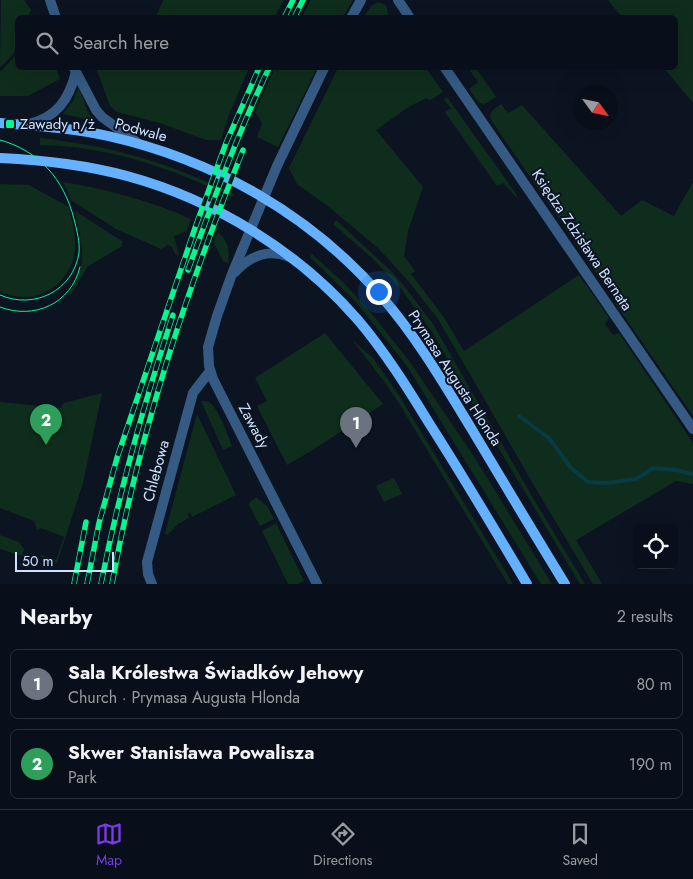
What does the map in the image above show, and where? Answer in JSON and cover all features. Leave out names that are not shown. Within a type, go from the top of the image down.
[{"type":"main road","name":"Podwale","points":[[0,123],[82,132],[139,144],[204,166],[264,197]]},
{"type":"main road","points":[[0,158],[69,164],[131,177],[181,195],[214,210],[250,230],[295,260],[342,304],[386,356],[452,459],[527,584]]},
{"type":"main road","name":"Prymasa Augusta Hlonda","points":[[264,197],[339,254],[366,280],[403,323],[445,385],[565,584]]},
{"type":"street","points":[[50,0],[55,15]]},
{"type":"street","points":[[353,15],[361,0]]},
{"type":"street","points":[[398,0],[408,15]]},
{"type":"street","points":[[24,125],[38,122],[58,108],[68,96],[75,70]]},
{"type":"street","points":[[75,70],[96,110],[102,117],[139,144]]},
{"type":"street","name":"Zawady","points":[[317,584],[270,488],[223,400],[210,371],[208,359],[210,339],[232,274],[284,150],[323,70]]},
{"type":"street","name":"Księdza Zdzisława Bernata","points":[[446,70],[693,429]]},
{"type":"street","points":[[232,274],[248,259],[262,254],[279,254],[295,260]]},
{"type":"street","name":"Chlebowa","points":[[152,584],[148,574],[147,562],[193,393],[210,371]]},
{"type":"green space","points":[[1,0],[24,0],[31,10],[29,15],[15,15],[15,51],[0,67]]},
{"type":"green space","points":[[163,0],[284,0],[275,15],[157,15]]},
{"type":"green space","points":[[311,0],[353,0],[344,15],[303,15]]},
{"type":"green space","points":[[608,0],[693,0],[693,103],[666,70],[678,70],[678,15],[620,15]]},
{"type":"green space","points":[[378,2],[386,5],[388,15],[365,15],[371,6]]},
{"type":"green space","points":[[15,56],[15,70],[57,70],[60,79],[28,96],[0,96],[0,72]]},
{"type":"green space","points":[[97,70],[248,70],[228,117],[221,140],[206,140],[160,123],[117,112],[110,106]]},
{"type":"green space","points":[[274,70],[316,70],[278,147],[257,137],[262,123],[255,112]]},
{"type":"green space","points":[[337,70],[427,70],[443,92],[429,101],[427,98],[410,106],[376,130],[423,187],[408,231],[404,256],[415,271],[411,274],[443,316],[464,351],[579,275],[609,318],[605,324],[613,335],[619,333],[693,443],[693,484],[676,481],[576,540],[602,584],[593,584],[438,319],[410,283],[379,249],[329,207],[297,184],[289,168]]},
{"type":"green space","points":[[469,70],[477,70],[496,97],[485,104],[479,103],[469,89],[478,82]]},
{"type":"green space","points":[[78,88],[91,120],[63,114],[73,101]]},
{"type":"green space","points":[[447,97],[517,195],[517,198],[503,183],[497,186],[445,112],[451,108],[444,100]]},
{"type":"green space","points":[[501,104],[508,113],[522,105],[621,216],[642,200],[674,216],[693,182],[693,416],[615,303],[616,294],[620,291],[614,282],[608,284],[601,280],[491,120],[491,112]]},
{"type":"green space","points":[[40,138],[66,141],[139,157],[185,173],[234,196],[231,197],[208,186],[138,160],[90,149],[40,145]]},
{"type":"green space","points":[[63,182],[128,196],[191,219],[187,231],[174,236],[179,256],[175,254],[172,247],[168,245],[161,249],[116,229],[72,201]]},
{"type":"green space","points":[[0,184],[29,185],[69,207],[75,236],[73,260],[68,272],[60,282],[38,295],[26,297],[13,296],[0,291]]},
{"type":"green space","points":[[75,211],[122,241],[122,246],[87,267],[71,295],[69,293],[82,263],[80,234]]},
{"type":"green space","points":[[336,220],[391,271],[433,324],[585,584],[580,584],[490,434],[434,335],[402,290],[372,258],[333,224]]},
{"type":"green space","points":[[218,232],[228,246],[228,263],[223,261],[214,243]]},
{"type":"green space","points":[[312,254],[345,284],[372,314],[410,362],[475,458],[552,584],[541,584],[407,366],[356,302],[310,257]]},
{"type":"green space","points":[[325,333],[383,404],[287,465],[257,406],[267,401],[255,378]]},
{"type":"green space","points":[[352,340],[373,358],[400,397],[513,584],[508,584],[397,400]]},
{"type":"green space","points":[[102,393],[83,483],[57,563],[39,556],[42,555],[56,560],[64,537],[41,528],[37,530],[34,521],[0,508],[0,402],[61,408],[64,403]]},
{"type":"green space","points":[[201,401],[209,402],[216,410],[232,446],[223,450]]},
{"type":"green space","points":[[197,414],[236,495],[192,517],[190,513],[188,514],[189,518],[178,524],[167,535],[165,533]]},
{"type":"green space","points":[[394,478],[402,494],[384,502],[376,486]]},
{"type":"green space","points":[[256,497],[267,506],[274,519],[260,526],[249,505]]},
{"type":"green space","points":[[276,523],[304,581],[298,584],[288,584],[262,531]]},
{"type":"green space","points":[[0,535],[19,542],[24,549],[22,556],[0,549]]},
{"type":"waterway","points":[[519,416],[549,438],[571,468],[588,482],[607,483],[636,479],[653,468],[693,474]]},
{"type":"tram line","points":[[0,140],[27,152],[48,169],[57,180],[70,205],[79,241],[79,253],[69,278],[50,294],[26,300],[0,295]]},
{"type":"tram line","points":[[0,307],[13,311],[26,311],[38,310],[49,306],[68,291],[80,267]]},
{"type":"railway","points":[[286,15],[293,0]]},
{"type":"railway","points":[[296,15],[303,0]]},
{"type":"railway","points":[[87,584],[99,523],[117,458],[195,228],[226,143],[258,70]]},
{"type":"railway","points":[[188,270],[236,142],[268,70]]},
{"type":"railway","points":[[112,584],[136,472],[166,364],[202,256],[243,150]]},
{"type":"railway","points":[[101,584],[133,448],[173,315]]},
{"type":"railway","points":[[74,584],[86,522]]},
{"type":"place","name":"Zawady n/ż","points":[[10,124]]},
{"type":"place","name":"Skwer Stanisława Powalisza","points":[[46,445]]},
{"type":"place","name":"Sala Królestwa Świadków Jehowy","points":[[356,448]]}]
